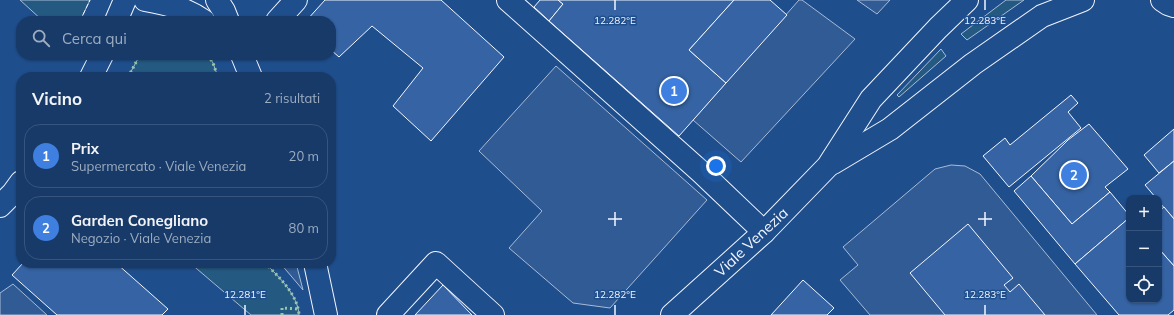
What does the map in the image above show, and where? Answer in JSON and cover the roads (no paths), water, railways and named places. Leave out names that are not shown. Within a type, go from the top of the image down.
[{"type":"main road","points":[[118,16],[125,0]]},
{"type":"main road","points":[[145,0],[170,4],[197,16]]},
{"type":"main road","points":[[217,0],[226,16]]},
{"type":"main road","points":[[282,16],[296,0]]},
{"type":"main road","points":[[508,0],[701,172],[764,232]]},
{"type":"main road","points":[[828,166],[890,129],[973,64],[1042,16],[1084,0]]},
{"type":"main road","points":[[1162,0],[1174,6]]},
{"type":"main road","points":[[828,166],[871,99],[938,28],[966,1]]},
{"type":"main road","points":[[93,72],[99,60]]},
{"type":"main road","name":"Viale Venezia","points":[[672,315],[764,232],[828,166]]},
{"type":"main road","points":[[0,206],[16,189]]},
{"type":"main road","points":[[388,315],[436,263],[493,315]]},
{"type":"main road","points":[[317,268],[326,315]]},
{"type":"place","name":"Prix","points":[[674,91]]},
{"type":"place","name":"Garden Conegliano","points":[[1074,175]]}]
